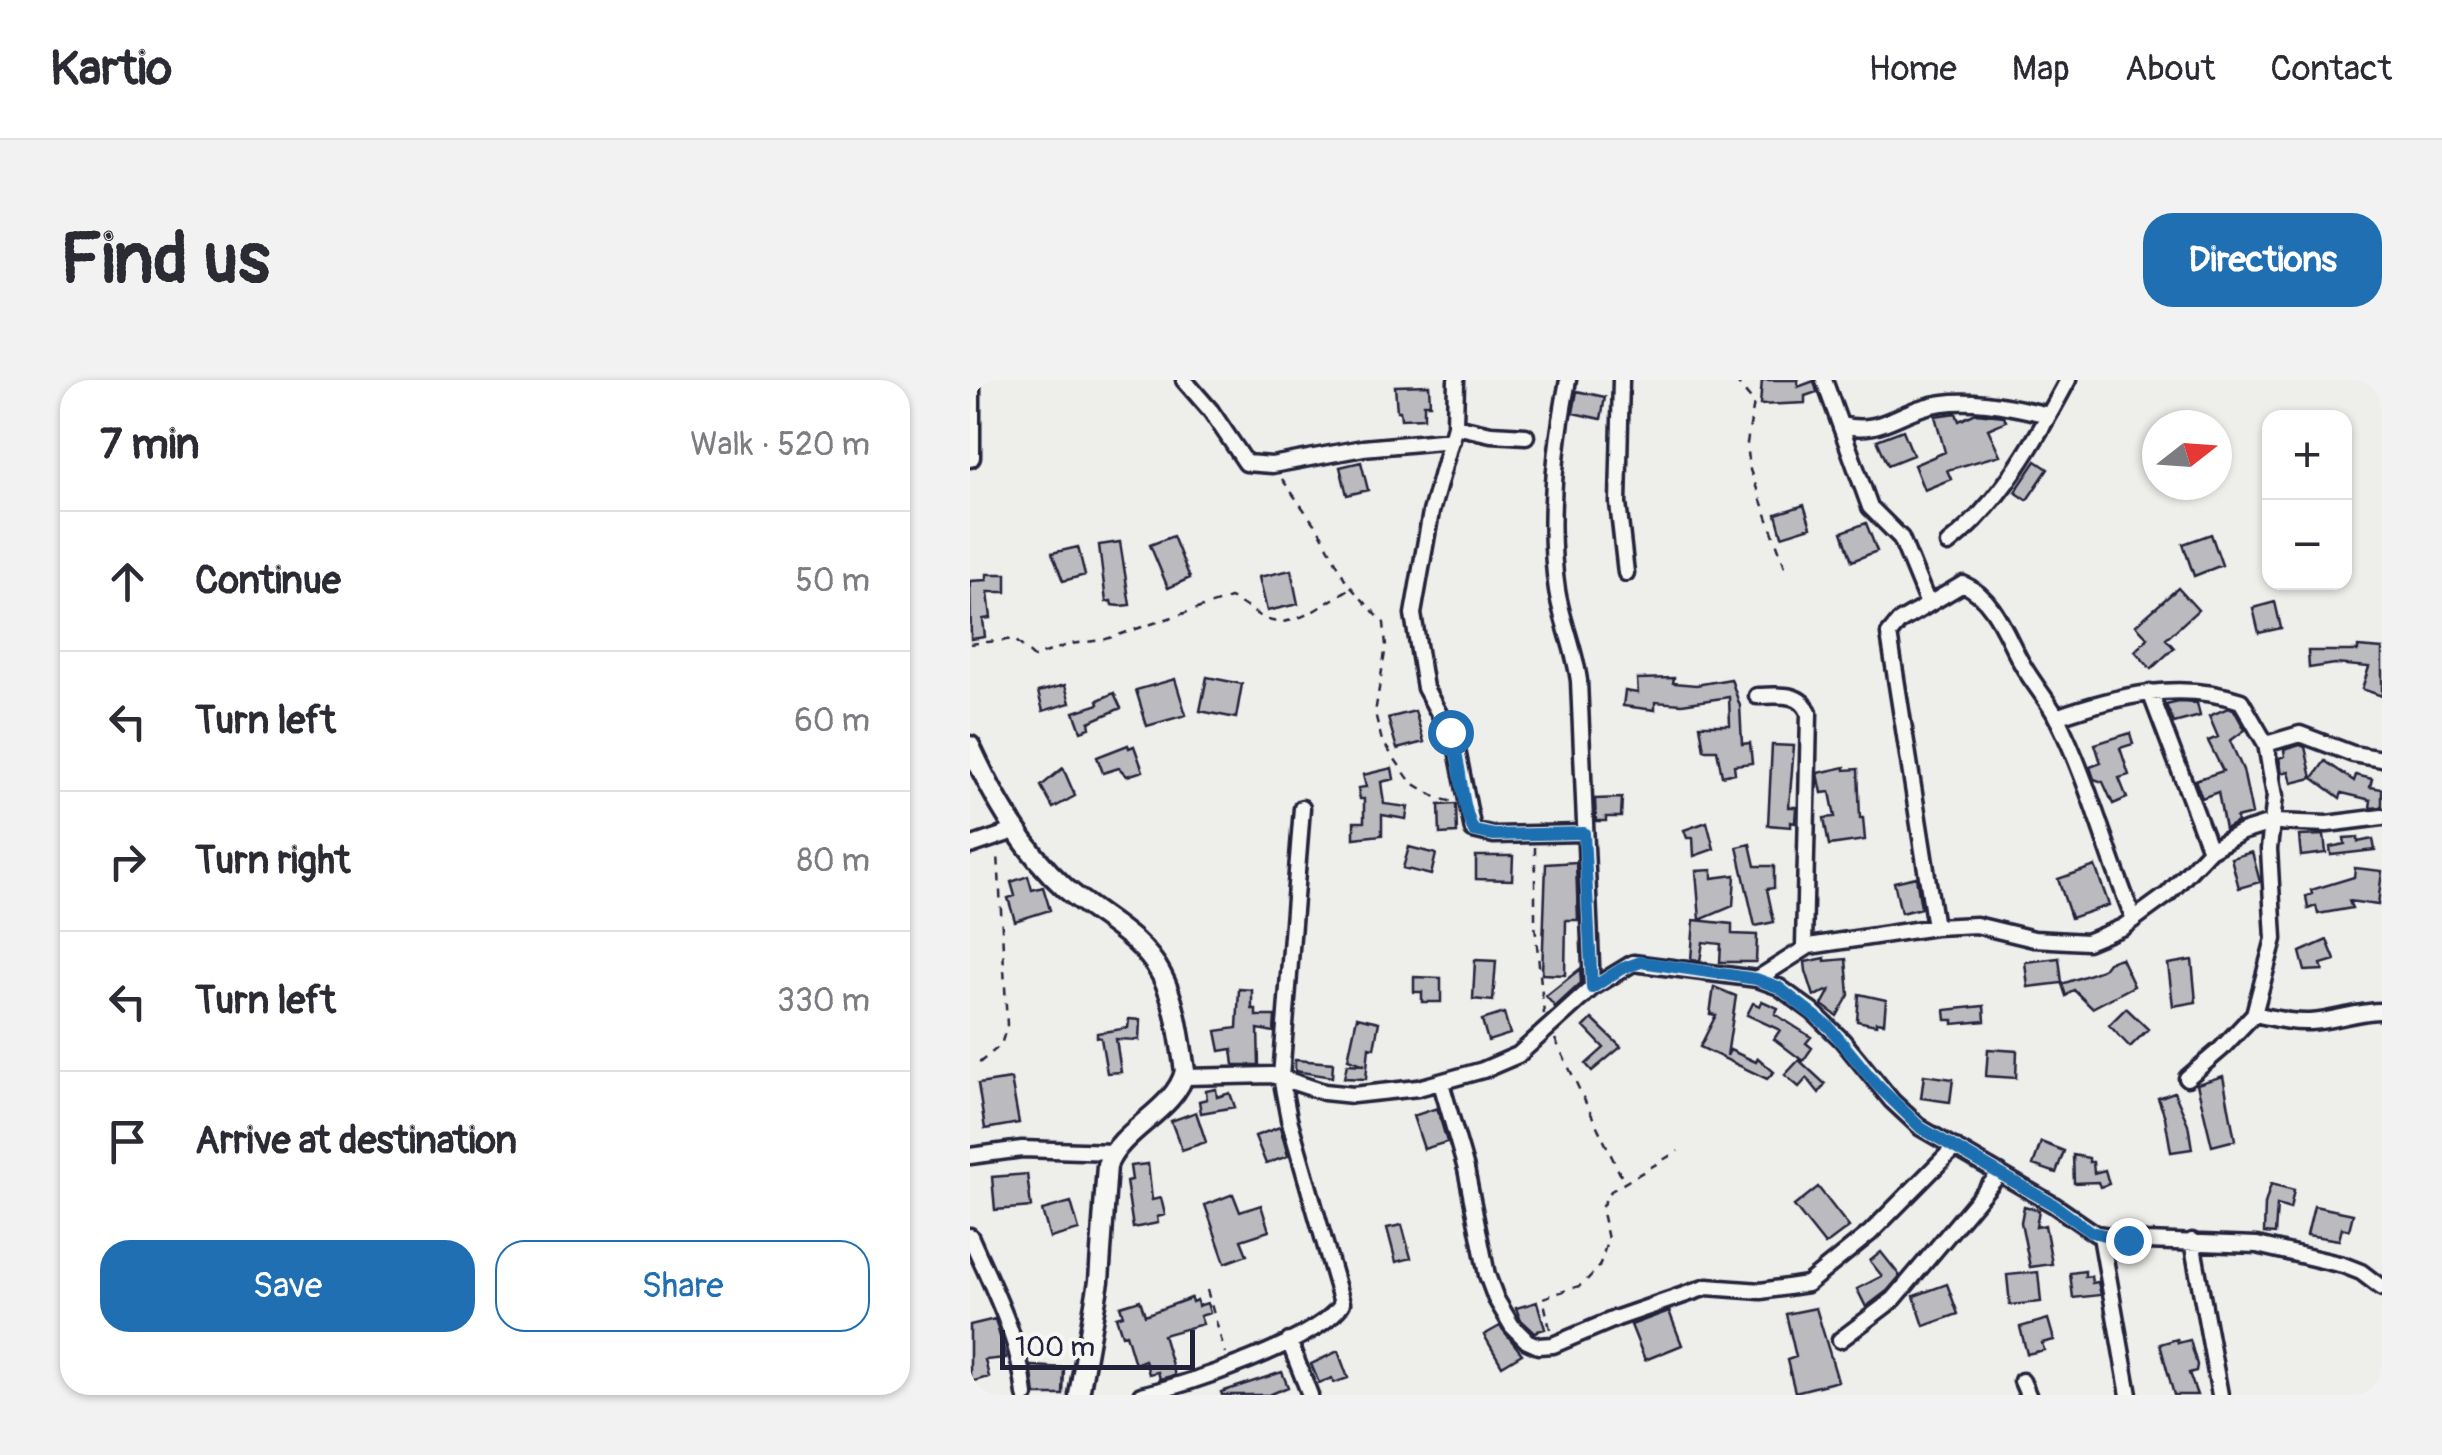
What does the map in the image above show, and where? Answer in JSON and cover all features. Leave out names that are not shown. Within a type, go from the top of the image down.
[{"type":"street","points":[[970,380],[970,458]]},
{"type":"street","points":[[1184,380],[1246,464],[1272,465],[1454,433],[1526,436]]},
{"type":"street","points":[[1456,380],[1454,433],[1432,512],[1413,614],[1424,688],[1456,745],[1472,828],[1478,833],[1536,836],[1584,833]]},
{"type":"street","points":[[1568,380],[1555,486],[1554,566],[1579,681],[1592,988]]},
{"type":"street","points":[[1621,380],[1618,503],[1626,573]]},
{"type":"street","points":[[1824,380],[1870,507],[1900,538],[1928,604]]},
{"type":"street","points":[[1948,544],[1994,498],[2050,415],[2068,380]]},
{"type":"street","points":[[1841,425],[1871,428],[1924,407],[1944,404],[1994,404],[2050,415]]},
{"type":"street","points":[[1935,927],[1889,634],[1890,629],[1964,584],[1992,608],[2056,717],[2099,816],[2134,919]]},
{"type":"street","points":[[2056,717],[2100,702],[2150,692],[2220,694],[2241,702],[2266,744],[2275,796],[2269,862],[2274,939],[2254,1014],[2222,1049],[2187,1078]]},
{"type":"street","points":[[2150,692],[2210,850]]},
{"type":"street","points":[[1757,696],[1798,697],[1809,712],[1804,948]]},
{"type":"street","points":[[2266,744],[2300,734],[2353,754],[2382,760]]},
{"type":"street","points":[[970,746],[1017,830],[1058,881],[1140,946],[1156,966],[1165,983],[1185,1077]]},
{"type":"street","points":[[1142,1395],[1180,1387],[1289,1341],[1331,1316],[1342,1303],[1289,1119],[1281,1077],[1302,808]]},
{"type":"street","points":[[1756,979],[1804,948],[1935,927],[1976,926],[2078,944],[2107,936],[2134,919],[2167,895],[2210,850],[2242,832],[2274,822],[2328,824],[2382,816]]},
{"type":"street","points":[[970,846],[1017,830]]},
{"type":"street","points":[[1079,1395],[1099,1282],[1104,1183],[1113,1152],[1185,1077],[1281,1077],[1324,1092],[1353,1096],[1441,1083],[1518,1055],[1592,988],[1621,969],[1641,962],[1756,979],[1778,987],[1813,1012],[1842,1040],[1892,1102],[1921,1128],[2101,1236],[2257,1245],[2343,1264],[2382,1288]]},
{"type":"street","points":[[2254,1014],[2313,1022],[2382,1010]]},
{"type":"street","points":[[1441,1083],[1466,1169],[1487,1275],[1496,1300],[1522,1337],[1538,1346],[1552,1345],[1707,1287],[1762,1292],[1807,1284],[1870,1233],[1955,1146]]},
{"type":"street","points":[[970,1156],[1022,1149],[1113,1152]]},
{"type":"street","points":[[1840,1340],[1894,1298],[2000,1173]]},
{"type":"street","points":[[970,1236],[1020,1352],[1025,1395]]},
{"type":"street","points":[[2101,1236],[2129,1395]]},
{"type":"street","points":[[2192,1241],[2220,1395]]},
{"type":"street","points":[[1289,1341],[1310,1395]]},
{"type":"path","points":[[1736,380],[1754,403],[1747,443],[1750,470],[1787,572]]},
{"type":"path","points":[[1272,465],[1322,536],[1352,588],[1384,623],[1375,712],[1382,741],[1418,788],[1437,798],[1466,804]]},
{"type":"path","points":[[970,644],[1014,639],[1034,657],[1070,644],[1103,640],[1230,598],[1265,618],[1279,621],[1306,614],[1352,588]]},
{"type":"path","points":[[1536,836],[1532,867],[1540,994],[1549,1026],[1624,1182]]},
{"type":"path","points":[[979,1063],[1001,1046],[1006,1025],[997,837]]},
{"type":"path","points":[[1552,1345],[1543,1299],[1582,1285],[1599,1267],[1608,1238],[1601,1208],[1611,1192],[1678,1151]]},
{"type":"path","points":[[1207,1290],[1230,1368]]},
{"type":"building","points":[[1762,380],[1798,380],[1798,387],[1814,381],[1817,392],[1805,396],[1805,403],[1760,405]]},
{"type":"building","points":[[1429,385],[1430,404],[1424,404],[1424,418],[1401,419],[1395,386]]},
{"type":"building","points":[[1577,391],[1605,397],[1601,419],[1573,413]]},
{"type":"building","points":[[1956,413],[1959,421],[1976,413],[2004,416],[2006,421],[1988,429],[2000,455],[1947,470],[1951,479],[1924,490],[1914,465],[1945,452],[1935,416]]},
{"type":"building","points":[[1903,430],[1913,455],[1888,465],[1877,440]]},
{"type":"building","points":[[2036,461],[2048,469],[2027,500],[2015,492]]},
{"type":"building","points":[[1361,462],[1368,490],[1347,495],[1340,467]]},
{"type":"building","points":[[1804,505],[1811,527],[1782,536],[1776,514]]},
{"type":"building","points":[[1866,523],[1877,551],[1852,561],[1842,532]]},
{"type":"building","points":[[2211,534],[2222,565],[2194,576],[2183,544]]},
{"type":"building","points":[[1173,536],[1190,578],[1168,588],[1150,545]]},
{"type":"building","points":[[1120,542],[1130,605],[1121,606],[1106,602],[1099,545]]},
{"type":"building","points":[[1078,547],[1085,575],[1063,581],[1052,553]]},
{"type":"building","points":[[1291,570],[1298,604],[1267,611],[1259,577]]},
{"type":"building","points":[[987,574],[1006,574],[1006,592],[988,592],[991,618],[983,619],[985,637],[971,639],[970,581],[987,580]]},
{"type":"building","points":[[2178,588],[2198,610],[2166,639],[2174,648],[2151,669],[2135,651],[2148,638],[2136,625]]},
{"type":"building","points":[[2275,602],[2281,628],[2259,633],[2253,608]]},
{"type":"building","points":[[2358,647],[2382,649],[2382,696],[2362,689],[2369,667],[2335,664],[2309,668],[2308,651],[2358,651]]},
{"type":"building","points":[[1207,677],[1242,684],[1236,718],[1200,711]]},
{"type":"building","points":[[1674,678],[1673,683],[1696,685],[1731,679],[1740,706],[1742,744],[1750,743],[1752,763],[1734,765],[1735,773],[1722,776],[1717,750],[1704,750],[1700,725],[1730,725],[1729,697],[1682,704],[1655,702],[1655,710],[1623,706],[1625,691],[1638,693],[1637,679]]},
{"type":"building","points":[[1175,679],[1186,715],[1147,726],[1136,690]]},
{"type":"building","points":[[1065,685],[1070,703],[1043,711],[1038,692]]},
{"type":"building","points":[[1114,693],[1121,708],[1089,722],[1090,728],[1081,731],[1074,712],[1099,704],[1098,700]]},
{"type":"building","points":[[2197,703],[2200,716],[2174,723],[2166,705]]},
{"type":"building","points":[[2228,708],[2234,710],[2245,730],[2230,741],[2243,770],[2252,814],[2236,818],[2237,822],[2225,829],[2218,792],[2202,798],[2195,780],[2223,771],[2208,741],[2218,737],[2209,716]]},
{"type":"building","points":[[1415,711],[1424,742],[1397,749],[1388,718]]},
{"type":"building","points":[[2130,733],[2133,744],[2120,748],[2129,775],[2119,778],[2127,798],[2113,804],[2103,782],[2094,779],[2090,767],[2101,763],[2095,744]]},
{"type":"building","points":[[1772,745],[1794,746],[1789,807],[1796,807],[1791,827],[1768,825]]},
{"type":"building","points":[[1134,746],[1143,771],[1127,776],[1119,768],[1103,773],[1097,757]]},
{"type":"building","points":[[2305,747],[2312,778],[2292,783],[2289,771],[2282,773],[2279,758],[2285,756],[2284,750]]},
{"type":"building","points":[[2325,761],[2354,781],[2356,775],[2372,779],[2370,787],[2382,789],[2382,807],[2370,808],[2371,800],[2342,793],[2340,798],[2313,778]]},
{"type":"building","points":[[1845,767],[1858,769],[1865,840],[1829,845],[1824,818],[1835,817],[1830,792],[1822,793],[1818,773]]},
{"type":"building","points":[[1063,768],[1075,796],[1053,808],[1041,786]]},
{"type":"building","points":[[1392,768],[1394,779],[1381,782],[1384,804],[1408,807],[1406,819],[1382,815],[1382,835],[1354,838],[1354,822],[1364,822],[1364,799],[1360,799],[1358,788],[1366,787],[1363,775]]},
{"type":"building","points":[[1622,798],[1621,817],[1596,821],[1595,799]]},
{"type":"building","points":[[1456,804],[1457,833],[1440,834],[1439,805]]},
{"type":"building","points":[[1707,822],[1714,849],[1694,856],[1693,838],[1687,838],[1684,830]]},
{"type":"building","points":[[2324,835],[2326,853],[2301,856],[2299,836]]},
{"type":"building","points":[[2358,837],[2358,842],[2373,839],[2375,850],[2331,855],[2330,847],[2345,844],[2344,838]]},
{"type":"building","points":[[1750,844],[1755,866],[1774,866],[1774,888],[1767,889],[1774,922],[1755,926],[1737,847]]},
{"type":"building","points":[[1409,847],[1436,854],[1431,875],[1403,868]]},
{"type":"building","points":[[2252,852],[2260,882],[2239,888],[2231,858]]},
{"type":"building","points":[[1476,856],[1513,856],[1512,880],[1476,879]]},
{"type":"building","points":[[1576,862],[1578,920],[1566,920],[1565,975],[1542,974],[1546,864]]},
{"type":"building","points":[[2095,866],[2109,905],[2071,918],[2058,879]]},
{"type":"building","points":[[2355,868],[2382,871],[2378,905],[2349,901],[2352,908],[2318,914],[2316,906],[2308,909],[2306,896],[2312,894],[2311,890],[2354,877]]},
{"type":"building","points":[[1712,870],[1712,878],[1735,875],[1733,906],[1700,920],[1696,871]]},
{"type":"building","points":[[1028,876],[1032,890],[1043,887],[1050,910],[1015,921],[1008,898],[1015,896],[1011,882]]},
{"type":"building","points":[[1916,877],[1921,908],[1901,913],[1894,882]]},
{"type":"building","points":[[1694,920],[1732,924],[1732,934],[1757,935],[1756,962],[1720,962],[1721,944],[1703,942],[1700,961],[1691,960]]},
{"type":"building","points":[[2327,940],[2335,960],[2321,964],[2323,970],[2305,971],[2300,952]]},
{"type":"building","points":[[2059,958],[2062,983],[2028,987],[2025,962]]},
{"type":"building","points":[[2121,958],[2134,986],[2092,1008],[2074,990],[2066,996],[2062,984],[2102,970],[2108,962]]},
{"type":"building","points":[[1846,959],[1849,995],[1837,1016],[1822,1005],[1830,990],[1814,996],[1806,971],[1805,962]]},
{"type":"building","points":[[1475,960],[1496,961],[1493,1001],[1473,999]]},
{"type":"building","points":[[2192,960],[2196,1002],[2173,1006],[2168,964]]},
{"type":"building","points":[[1580,969],[1581,983],[1555,1007],[1546,996]]},
{"type":"building","points":[[1414,977],[1441,978],[1441,1002],[1422,1002],[1422,992],[1414,992]]},
{"type":"building","points":[[1714,987],[1736,996],[1727,1056],[1730,1050],[1756,1062],[1758,1058],[1774,1072],[1767,1079],[1700,1047],[1716,1015],[1710,1014]]},
{"type":"building","points":[[1239,989],[1252,990],[1256,1016],[1275,1016],[1274,1032],[1258,1029],[1259,1065],[1234,1065],[1232,1049],[1220,1051],[1216,1031],[1237,1028]]},
{"type":"building","points":[[1859,994],[1886,1000],[1884,1023],[1857,1021]]},
{"type":"building","points":[[1762,1001],[1778,1008],[1775,1014],[1811,1037],[1806,1043],[1812,1048],[1803,1061],[1774,1039],[1780,1030],[1747,1015],[1753,1003],[1760,1006]]},
{"type":"building","points":[[1984,1006],[1985,1021],[1953,1024],[1953,1020],[1946,1020],[1945,1010]]},
{"type":"building","points":[[2126,1008],[2148,1029],[2130,1047],[2109,1025]]},
{"type":"building","points":[[1504,1013],[1510,1034],[1488,1041],[1482,1020]]},
{"type":"building","points":[[1357,1017],[1379,1022],[1374,1048],[1369,1047],[1366,1079],[1344,1078],[1347,1064],[1365,1065],[1348,1059]]},
{"type":"building","points":[[1129,1019],[1140,1020],[1139,1040],[1116,1039],[1121,1072],[1107,1073],[1097,1033],[1128,1028]]},
{"type":"building","points":[[1592,1019],[1621,1047],[1592,1071],[1586,1064],[1604,1048],[1584,1027]]},
{"type":"building","points":[[1988,1049],[2017,1051],[2016,1078],[1986,1076]]},
{"type":"building","points":[[1295,1060],[1333,1063],[1332,1077],[1295,1071]]},
{"type":"building","points":[[1799,1060],[1825,1084],[1819,1093],[1807,1078],[1799,1087],[1785,1075]]},
{"type":"building","points":[[1924,1075],[1953,1079],[1950,1102],[1921,1098]]},
{"type":"building","points":[[2223,1076],[2235,1140],[2212,1146],[2197,1084]]},
{"type":"building","points":[[1011,1079],[1019,1123],[985,1129],[978,1084]]},
{"type":"building","points":[[1216,1089],[1217,1097],[1230,1093],[1235,1107],[1201,1113],[1199,1101],[1207,1099],[1206,1091]]},
{"type":"building","points":[[2174,1092],[2188,1124],[2192,1149],[2171,1152],[2158,1098]]},
{"type":"building","points":[[1437,1108],[1447,1142],[1424,1149],[1413,1116]]},
{"type":"building","points":[[1196,1112],[1206,1142],[1182,1150],[1171,1121]]},
{"type":"building","points":[[1280,1127],[1288,1156],[1266,1164],[1255,1136]]},
{"type":"building","points":[[2041,1142],[2064,1151],[2056,1173],[2033,1165]]},
{"type":"building","points":[[2073,1155],[2089,1158],[2094,1173],[2105,1170],[2109,1184],[2100,1187],[2098,1182],[2074,1183]]},
{"type":"building","points":[[1148,1164],[1152,1200],[1161,1198],[1165,1215],[1157,1217],[1158,1223],[1133,1228],[1126,1181],[1132,1180],[1130,1166]]},
{"type":"building","points":[[1027,1174],[1031,1207],[995,1210],[992,1177]]},
{"type":"building","points":[[2271,1184],[2294,1190],[2290,1209],[2277,1205],[2275,1234],[2264,1233],[2265,1204]]},
{"type":"building","points":[[1818,1187],[1849,1227],[1825,1245],[1794,1206]]},
{"type":"building","points":[[1233,1194],[1240,1212],[1261,1205],[1269,1231],[1241,1240],[1247,1255],[1225,1263],[1205,1205]]},
{"type":"building","points":[[1071,1202],[1079,1230],[1050,1238],[1042,1210]]},
{"type":"building","points":[[2024,1206],[2039,1210],[2036,1227],[2045,1225],[2052,1264],[2030,1267],[2021,1222]]},
{"type":"building","points":[[2314,1206],[2353,1214],[2349,1230],[2342,1228],[2339,1240],[2307,1235]]},
{"type":"building","points":[[1402,1225],[1411,1258],[1396,1262],[1387,1228]]},
{"type":"building","points":[[1881,1252],[1900,1276],[1866,1307],[1857,1289],[1882,1276],[1870,1261]]},
{"type":"building","points":[[2085,1271],[2085,1277],[2091,1276],[2092,1283],[2098,1282],[2101,1295],[2073,1298],[2070,1273]]},
{"type":"building","points":[[2038,1272],[2041,1302],[2010,1305],[2007,1275]]},
{"type":"building","points":[[1947,1284],[1958,1314],[1924,1326],[1914,1296]]},
{"type":"building","points":[[1191,1298],[1192,1302],[1197,1300],[1198,1306],[1207,1303],[1210,1313],[1200,1316],[1203,1324],[1163,1335],[1175,1375],[1160,1379],[1158,1372],[1149,1374],[1145,1360],[1135,1364],[1126,1334],[1122,1335],[1116,1317],[1123,1315],[1120,1306],[1140,1300],[1145,1315]]},
{"type":"building","points":[[1537,1302],[1545,1329],[1534,1332],[1520,1319],[1516,1308]]},
{"type":"building","points":[[1816,1308],[1838,1381],[1795,1392],[1787,1360],[1796,1357],[1786,1314]]},
{"type":"building","points":[[1669,1311],[1682,1345],[1645,1360],[1631,1325]]},
{"type":"building","points":[[995,1319],[1006,1358],[985,1360],[989,1377],[970,1382],[970,1325]]},
{"type":"building","points":[[2048,1319],[2054,1340],[2042,1343],[2044,1350],[2027,1354],[2020,1327]]},
{"type":"building","points":[[1500,1326],[1522,1354],[1502,1366],[1484,1335]]},
{"type":"building","points":[[2177,1339],[2178,1343],[2190,1340],[2197,1365],[2196,1371],[2189,1373],[2197,1395],[2174,1395],[2160,1344]]},
{"type":"building","points":[[1338,1351],[1348,1378],[1319,1383],[1311,1364]]},
{"type":"building","points":[[1031,1366],[1064,1368],[1063,1395],[1035,1395]]},
{"type":"building","points":[[1282,1372],[1288,1387],[1269,1395],[1222,1395],[1221,1392]]},
{"type":"route","points":[[1450,732],[1461,762],[1474,831],[1494,835],[1584,833],[1592,988],[1621,969],[1641,962],[1756,979],[1778,987],[1829,1027],[1892,1102],[1921,1128],[2054,1205],[2091,1232],[2128,1240]]}]
